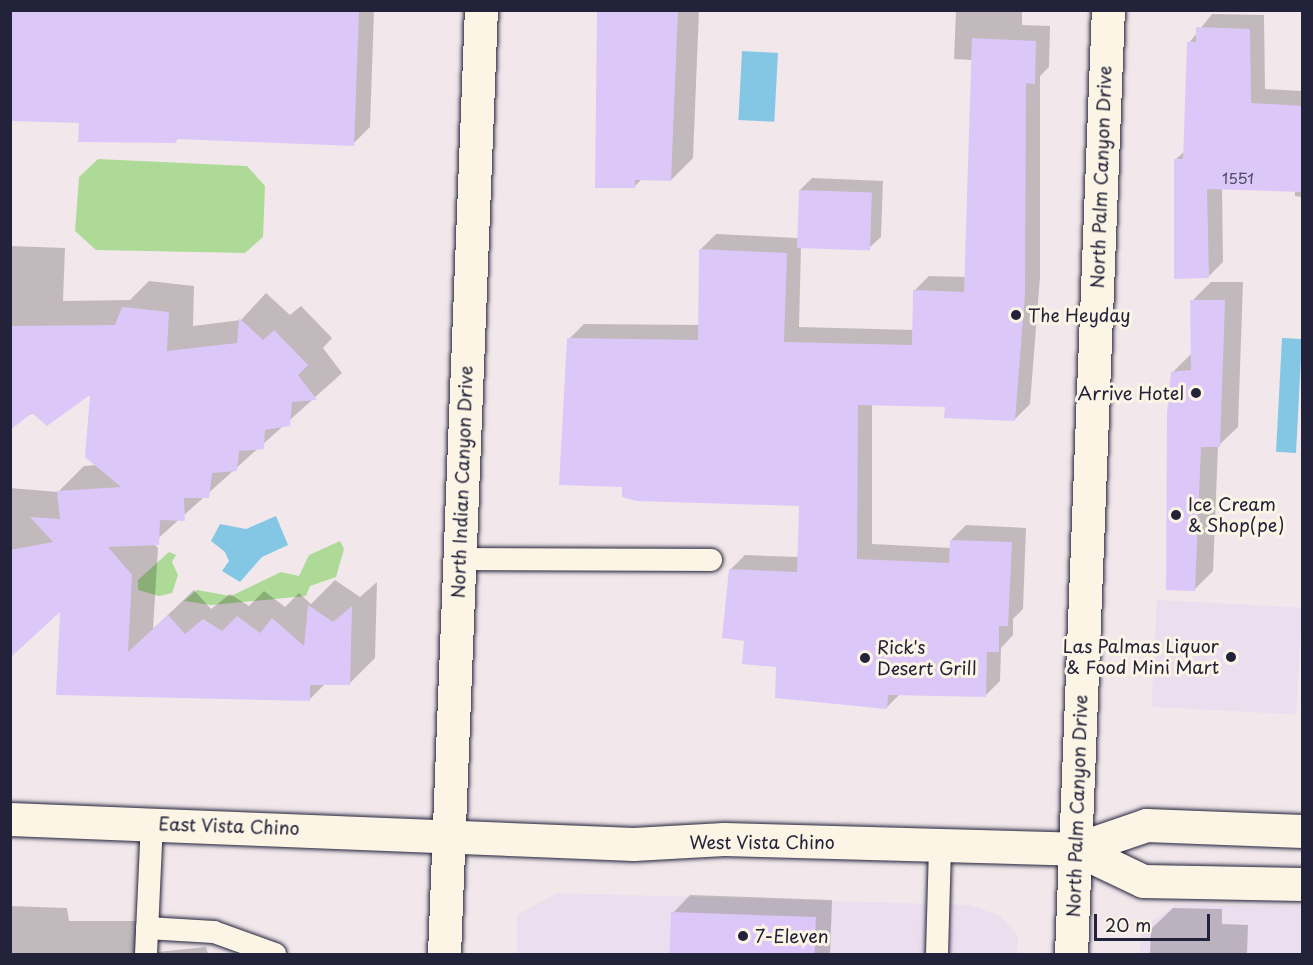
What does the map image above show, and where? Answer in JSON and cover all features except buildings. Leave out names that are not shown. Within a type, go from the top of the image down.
[{"type":"main road","name":"North Indian Canyon Drive","points":[[444,954],[481,10]]},
{"type":"main road","name":"North Palm Canyon Drive","points":[[1071,954],[1108,10]]},
{"type":"main road","name":"East Vista Chino","points":[[10,819],[448,836]]},
{"type":"main road","name":"West Vista Chino","points":[[448,836],[1076,849],[1146,825],[1302,831]]},
{"type":"main road","name":"West Vista Chino","points":[[1076,849],[1143,881],[1302,884]]},
{"type":"lane","points":[[459,559],[711,560]]},
{"type":"lane","points":[[146,954],[152,823]]},
{"type":"lane","points":[[937,954],[940,845]]},
{"type":"lane","points":[[147,928],[213,932],[275,954]]},
{"type":"shaded area","name":"Las Palmas Liquor & Food Mini Mart","points":[[1157,600],[1302,608],[1296,714],[1151,707]]},
{"type":"shaded area","points":[[557,893],[970,905],[1000,916],[1018,936],[1017,954],[517,954],[517,915]]},
{"type":"shaded area","points":[[1175,905],[1302,906],[1302,954],[1140,954],[1141,929]]},
{"type":"green space","points":[[98,159],[247,166],[265,186],[263,237],[245,253],[96,250],[75,231],[79,177]]},
{"type":"green space","points":[[340,541],[344,549],[336,577],[310,586],[306,596],[211,605],[184,601],[197,590],[231,596],[281,572],[299,576],[309,555]]},
{"type":"green space","points":[[169,552],[176,555],[172,562],[178,575],[172,593],[159,596],[138,590],[138,580]]},
{"type":"water","points":[[742,51],[778,53],[774,122],[738,120]]},
{"type":"water","points":[[1282,338],[1302,339],[1296,453],[1276,452]]},
{"type":"water","points":[[276,516],[288,545],[262,557],[240,582],[222,571],[229,561],[225,552],[211,541],[220,524],[246,529]]},
{"type":"place","name":"The Heyday","points":[[1016,315]]},
{"type":"place","name":"Arrive Hotel","points":[[1196,393]]},
{"type":"place","name":"Ice Cream & Shop(pe)","points":[[1176,515]]},
{"type":"place","name":"Las Palmas Liquor & Food Mini Mart","points":[[1231,657]]},
{"type":"place","name":"Rick's Desert Grill","points":[[865,658]]},
{"type":"place","name":"7-Eleven","points":[[743,936]]}]
